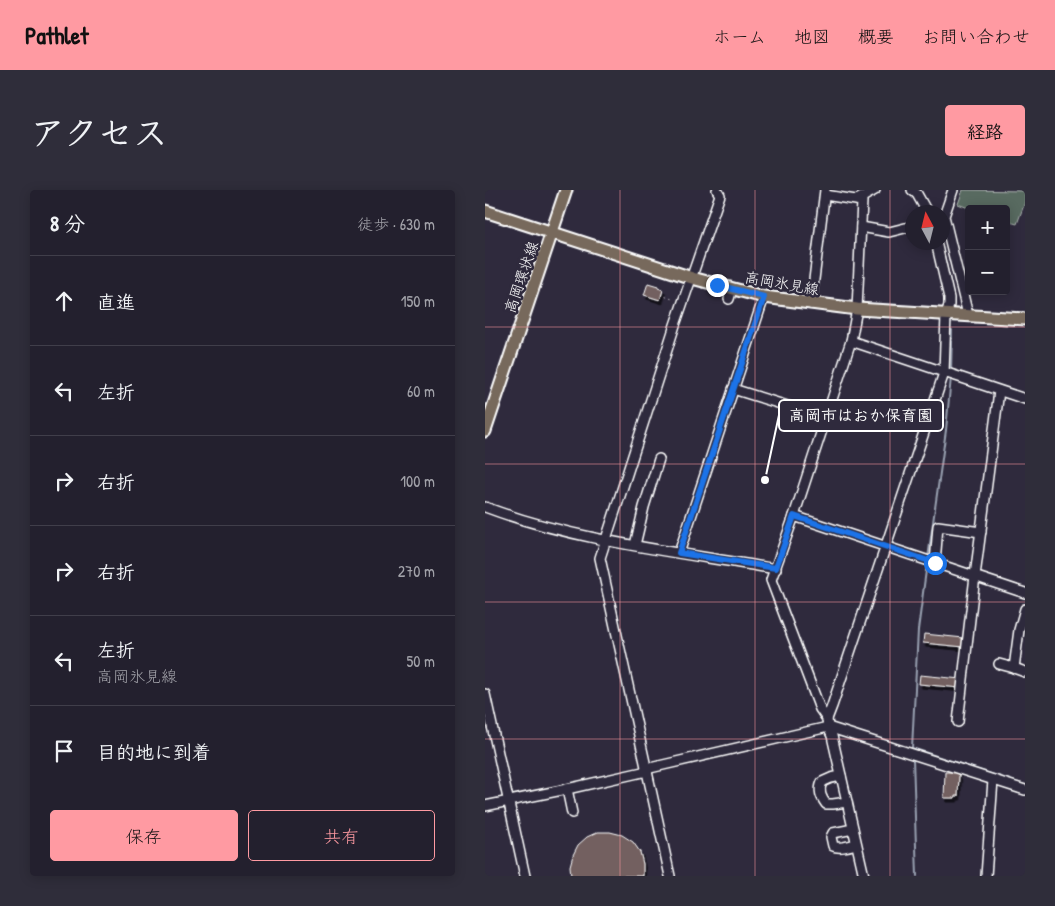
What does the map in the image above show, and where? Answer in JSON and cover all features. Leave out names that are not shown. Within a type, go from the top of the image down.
[{"type":"main road","name":"高岡環状線","points":[[485,431],[566,190]]},
{"type":"main road","name":"高岡氷見線","points":[[485,211],[692,278],[716,290],[730,294],[857,309],[1025,318]]},
{"type":"street","points":[[670,876],[652,768],[600,558],[609,541],[674,325],[720,195],[717,190]]},
{"type":"street","points":[[857,200],[875,190]]},
{"type":"street","points":[[912,190],[917,194],[923,205]]},
{"type":"street","points":[[947,205],[953,190]]},
{"type":"street","points":[[811,304],[825,193],[862,201],[857,309],[851,341],[771,580],[832,736],[864,876]]},
{"type":"street","points":[[861,227],[889,232],[905,228]]},
{"type":"street","points":[[950,244],[968,315]]},
{"type":"street","points":[[827,723],[885,546],[949,375],[946,315],[949,298],[939,250]]},
{"type":"street","points":[[679,553],[764,297]]},
{"type":"street","points":[[851,341],[1025,399]]},
{"type":"street","points":[[733,389],[826,418]]},
{"type":"street","points":[[958,722],[999,391]]},
{"type":"street","points":[[635,545],[644,506],[659,459]]},
{"type":"street","points":[[485,507],[514,518],[609,541],[776,568]]},
{"type":"street","points":[[794,516],[1025,593]]},
{"type":"street","points":[[931,561],[938,526],[981,532]]},
{"type":"street","points":[[1013,668],[1019,630],[1025,609]]},
{"type":"street","points":[[999,664],[1025,672]]},
{"type":"street","points":[[485,694],[525,876]]},
{"type":"street","points":[[485,806],[567,789],[827,723],[924,759],[1025,790]]},
{"type":"street","points":[[841,776],[822,782],[820,791],[822,799],[826,804],[847,802]]},
{"type":"street","points":[[986,876],[993,780]]},
{"type":"street","points":[[567,789],[572,813]]},
{"type":"street","points":[[853,829],[833,833],[831,837],[835,848],[856,844]]},
{"type":"path","points":[[661,295],[683,303]]},
{"type":"green space","points":[[963,190],[1025,191],[1025,202],[1017,224],[1010,222],[1010,205],[965,205],[965,207],[958,204]]},
{"type":"building","points":[[648,283],[658,286],[658,288],[663,290],[660,300],[644,295]]},
{"type":"building","points":[[924,634],[964,638],[964,647],[923,643]]},
{"type":"building","points":[[920,675],[961,679],[960,688],[919,684]]},
{"type":"building","points":[[945,772],[958,772],[958,796],[955,796],[955,798],[944,798]]},
{"type":"building","points":[[598,832],[622,835],[633,842],[640,852],[643,876],[571,876],[570,866],[578,845],[587,837]]},
{"type":"waterway","points":[[919,191],[926,202]]},
{"type":"waterway","points":[[943,250],[953,296]]},
{"type":"waterway","points":[[663,376],[689,297]]},
{"type":"waterway","points":[[951,372],[952,330]]},
{"type":"waterway","points":[[928,558],[946,430],[951,377]]},
{"type":"waterway","points":[[927,563],[918,630],[912,748],[1025,785]]},
{"type":"waterway","points":[[913,758],[917,876]]},
{"type":"place","name":"高岡市はおか保育園","points":[[765,480]]},
{"type":"route","points":[[717,285],[764,297],[679,553],[776,568],[794,516],[935,563]]}]
